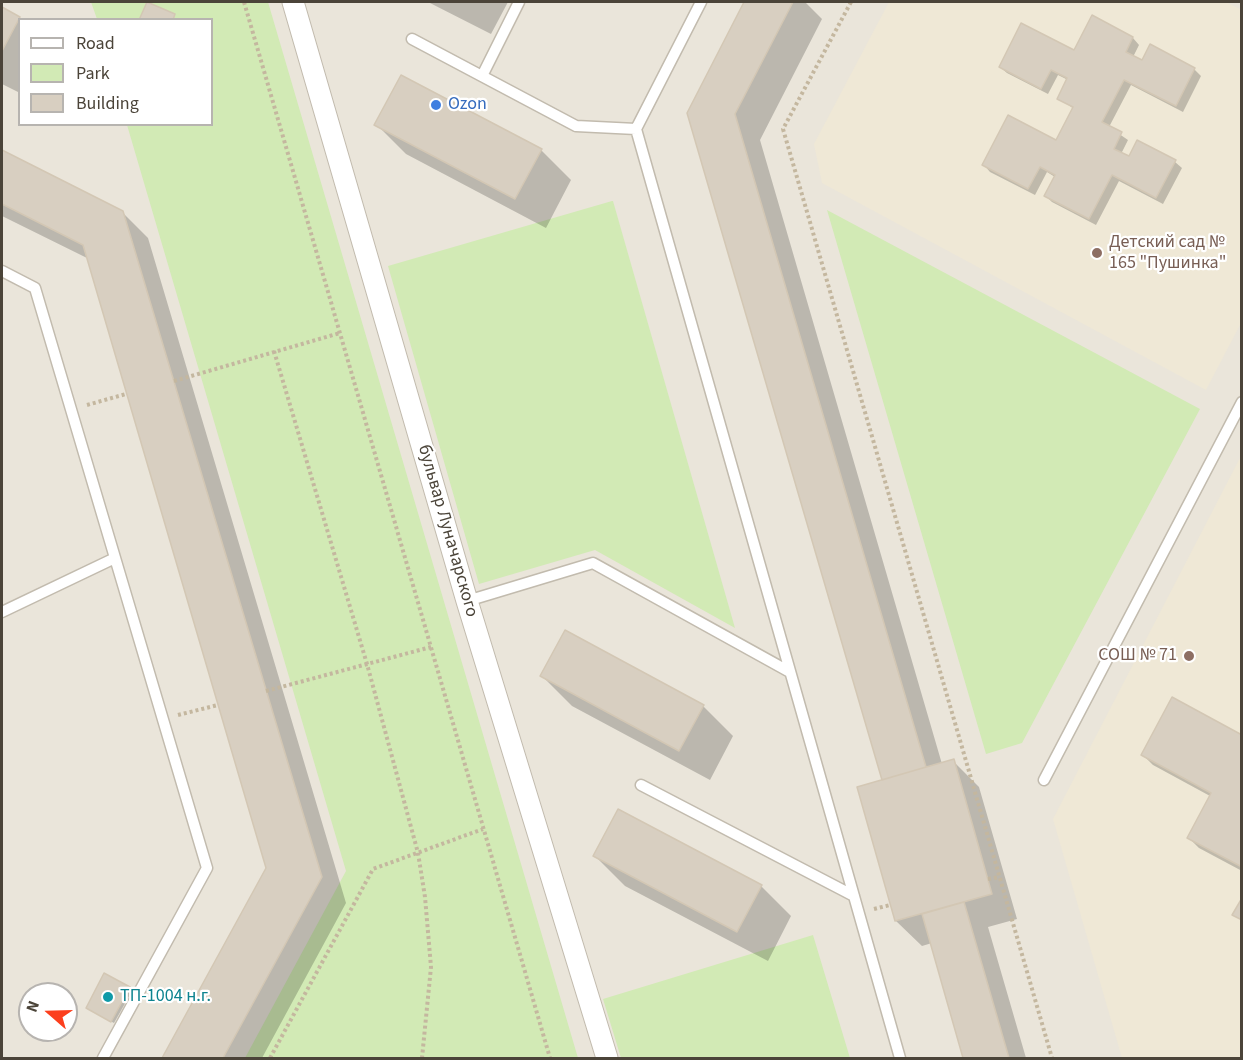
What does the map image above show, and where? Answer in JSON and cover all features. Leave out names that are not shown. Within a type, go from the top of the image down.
[{"type":"street","name":"бульвар Луначарского","points":[[293,2],[467,601],[607,1059]]},
{"type":"lane","points":[[482,76],[519,2]]},
{"type":"lane","points":[[701,2],[636,129],[900,1059]]},
{"type":"lane","points":[[412,39],[576,126],[636,129]]},
{"type":"lane","points":[[2,271],[35,288],[207,868],[103,1059]]},
{"type":"lane","points":[[1044,780],[1242,402]]},
{"type":"lane","points":[[2,612],[115,558]]},
{"type":"lane","points":[[467,601],[593,563],[790,672]]},
{"type":"lane","points":[[641,785],[854,896]]},
{"type":"path","points":[[244,2],[550,1059]]},
{"type":"path","points":[[851,2],[783,129],[1052,1059]]},
{"type":"path","points":[[174,381],[340,333]]},
{"type":"path","points":[[274,351],[367,664],[418,853],[425,897],[431,967],[422,1059]]},
{"type":"path","points":[[70,409],[126,394]]},
{"type":"path","points":[[266,692],[431,647]]},
{"type":"path","points":[[163,719],[218,705]]},
{"type":"path","points":[[270,1059],[373,869],[483,829]]},
{"type":"path","points":[[988,879],[1000,877]]},
{"type":"shaded area","points":[[2,2],[1241,2],[1241,1058],[2,1058]]},
{"type":"shaded area","name":"Детский сад № 165 \"Пушинка\"","points":[[889,2],[1226,2],[1242,10],[1241,323],[1206,390],[822,183],[814,144]]},
{"type":"shaded area","name":"СОШ № 71","points":[[1241,456],[1241,1058],[1122,1058],[1053,819]]},
{"type":"green space","points":[[91,2],[268,2],[578,1058],[245,1058],[346,871],[127,126],[213,126],[213,18],[97,18]]},
{"type":"green space","points":[[613,201],[735,628],[595,550],[479,584],[388,266]]},
{"type":"green space","points":[[827,210],[1200,409],[1022,743],[986,754]]},
{"type":"green space","points":[[813,935],[850,1058],[621,1058],[603,999]]},
{"type":"building","points":[[147,2],[175,14],[174,18],[140,18]]},
{"type":"building","points":[[744,2],[793,2],[735,114],[926,767],[882,780],[687,113]]},
{"type":"building","points":[[2,7],[20,17],[2,51]]},
{"type":"building","points":[[1092,15],[1133,37],[1126,52],[1142,60],[1150,44],[1195,68],[1176,106],[1124,80],[1102,122],[1122,132],[1114,149],[1129,156],[1137,140],[1176,160],[1156,198],[1112,175],[1089,219],[1044,196],[1055,175],[1040,167],[1028,189],[982,165],[1008,115],[1056,140],[1073,107],[1057,99],[1067,78],[1051,70],[1041,89],[999,67],[1021,23],[1074,50]]},
{"type":"building","points":[[401,75],[542,149],[515,199],[374,125]]},
{"type":"building","points":[[2,150],[123,211],[322,877],[223,1058],[162,1058],[266,868],[83,245],[2,204]]},
{"type":"building","points":[[565,630],[704,705],[679,751],[540,676]]},
{"type":"building","points":[[1172,697],[1242,735],[1242,867],[1187,838],[1211,793],[1141,755]]},
{"type":"building","points":[[954,759],[992,894],[895,921],[857,787]]},
{"type":"building","points":[[618,809],[762,885],[737,932],[593,856]]},
{"type":"building","points":[[1242,898],[1242,920],[1232,915]]},
{"type":"building","points":[[964,902],[1009,1058],[963,1058],[922,914]]},
{"type":"building","name":"ТП-1004 н.г.","points":[[104,973],[130,987],[111,1022],[86,1008]]},
{"type":"place","name":"Ozon","points":[[436,105]]},
{"type":"place","name":"Детский сад № 165 \"Пушинка\"","points":[[1097,253]]},
{"type":"place","name":"СОШ № 71","points":[[1189,656]]},
{"type":"place","name":"ТП-1004 н.г.","points":[[108,997]]}]
